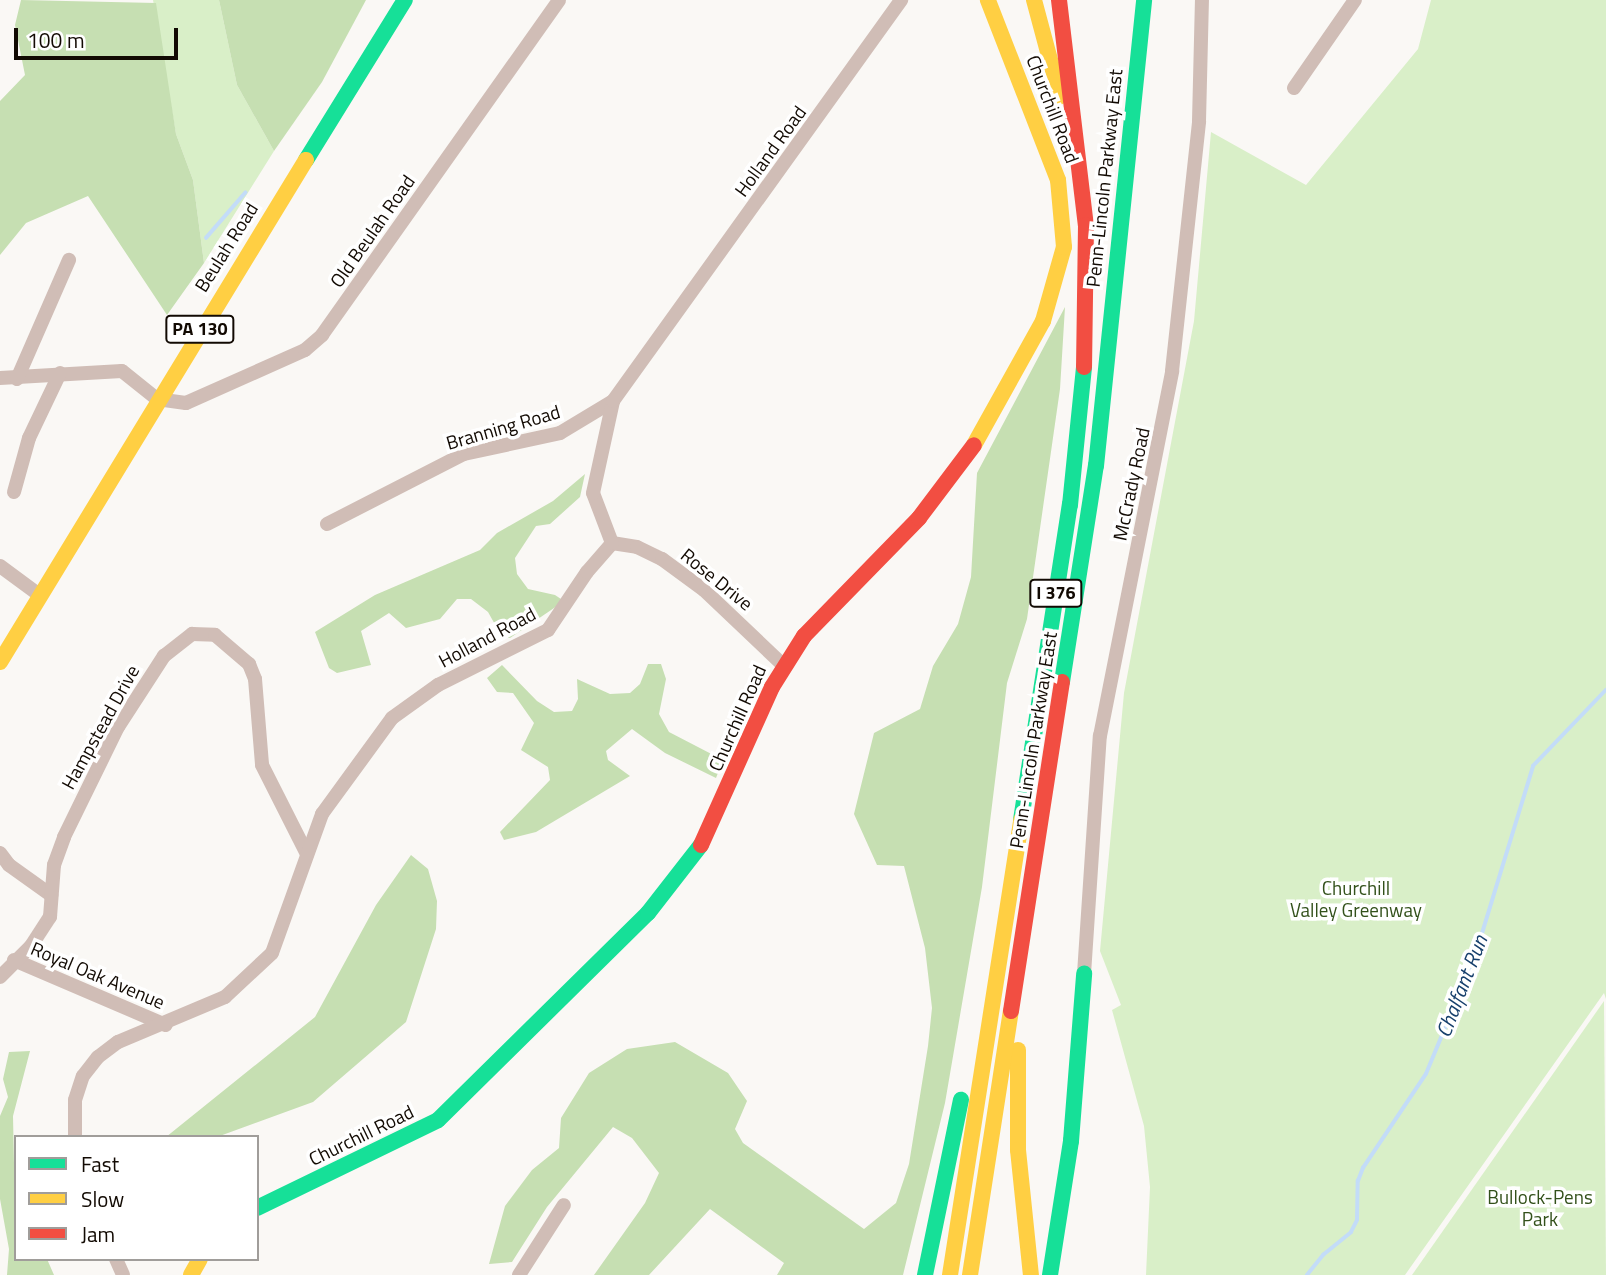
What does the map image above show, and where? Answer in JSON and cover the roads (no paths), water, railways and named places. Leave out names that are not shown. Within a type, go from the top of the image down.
[{"type":"main road","name":"Beulah Road","points":[[0,662],[157,398],[405,0]]},
{"type":"main road","name":"Churchill Road","points":[[259,1207],[438,1120],[648,913],[698,850],[717,817],[784,666],[822,613],[919,518],[953,476],[1034,340],[1054,289],[1064,247],[1060,191],[988,0]]},
{"type":"main road","points":[[1034,0],[1083,184]]},
{"type":"main road","name":"Penn-Lincoln Parkway East","points":[[950,1275],[1076,464],[1087,305],[1083,184],[1059,0]]},
{"type":"main road","points":[[1075,0],[1086,77]]},
{"type":"main road","name":"Penn-Lincoln Parkway East","points":[[970,1275],[1096,466],[1144,0]]},
{"type":"main road","points":[[1097,169],[1104,384]]},
{"type":"main road","points":[[925,1275],[969,1060],[1005,919]]},
{"type":"main road","points":[[1050,1275],[1071,1141],[1084,974]]},
{"type":"main road","points":[[1011,1015],[1018,1045],[1017,1139],[1031,1275]]},
{"type":"street","name":"Old Beulah Road","points":[[157,398],[177,403],[194,400],[314,343],[559,0]]},
{"type":"street","name":"Holland Road","points":[[75,1135],[75,1100],[83,1076],[98,1057],[118,1042],[166,1025],[225,997],[272,953],[299,888],[307,855],[333,796],[392,718],[438,685],[548,629],[587,572],[612,543],[593,493],[612,401],[901,0]]},
{"type":"street","name":"McCrady Road","points":[[1084,974],[1100,736],[1174,358],[1199,121],[1202,0]]},
{"type":"street","points":[[1294,88],[1355,0]]},
{"type":"street","points":[[17,379],[69,260]]},
{"type":"street","points":[[0,378],[122,371],[157,398]]},
{"type":"street","points":[[13,492],[29,438],[60,373]]},
{"type":"street","name":"Branning Road","points":[[327,524],[464,454],[560,433],[612,401]]},
{"type":"street","name":"Rose Drive","points":[[612,543],[637,547],[662,559],[704,590],[784,666]]},
{"type":"street","points":[[0,566],[38,594]]},
{"type":"street","name":"Hampstead Drive","points":[[0,977],[42,932],[50,918],[51,895],[64,837],[118,727],[157,665],[192,634],[215,635],[249,664],[255,679],[262,765],[307,855]]},
{"type":"street","points":[[0,853],[9,866],[51,895]]},
{"type":"street","name":"Royal Oak Avenue","points":[[14,960],[166,1025]]},
{"type":"street","points":[[519,1275],[564,1205]]},
{"type":"waterway","points":[[206,238],[245,193]]},
{"type":"waterway","name":"Chalfant Run","points":[[1307,1275],[1323,1255],[1351,1232],[1357,1220],[1358,1181],[1363,1168],[1426,1074],[1476,953],[1533,766],[1606,690]]},
{"type":"park label","name":"Churchill Valley Greenway","points":[[1356,899]]},
{"type":"park label","name":"Bullock-Pens Park","points":[[1540,1208]]}]
